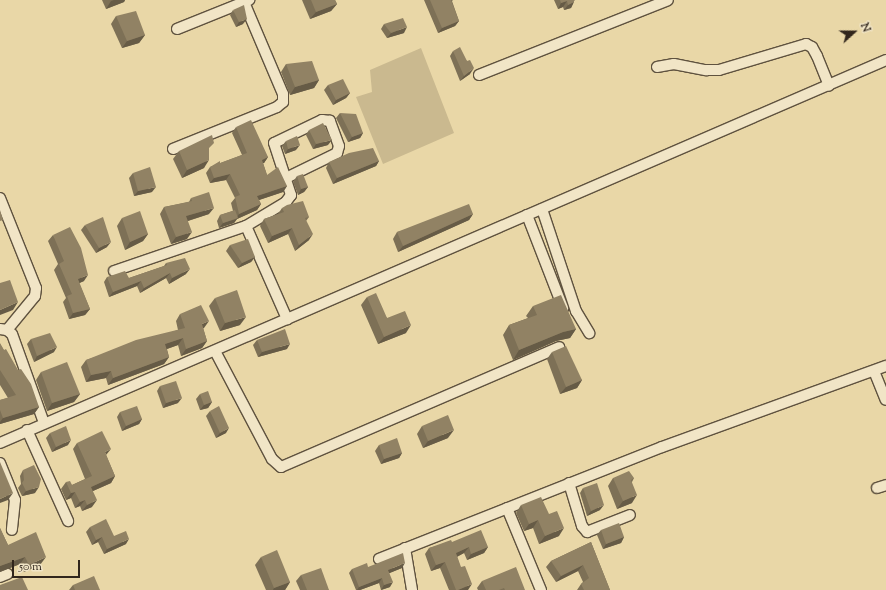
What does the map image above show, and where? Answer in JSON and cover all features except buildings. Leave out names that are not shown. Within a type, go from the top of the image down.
[{"type":"street","points":[[479,75],[668,0]]},
{"type":"street","points":[[173,149],[277,107],[283,102],[283,94],[247,1],[177,29]]},
{"type":"street","points":[[657,67],[674,64],[706,70],[719,70],[806,44],[812,47],[817,56],[829,86]]},
{"type":"street","points":[[0,442],[829,86],[886,60]]},
{"type":"street","points":[[114,271],[246,226],[289,199],[290,191],[274,143],[322,120],[330,121],[339,146],[337,153],[286,178]]},
{"type":"street","points":[[0,198],[36,288],[35,296],[4,330],[15,343],[44,423]]},
{"type":"street","points":[[542,209],[576,311],[589,333]]},
{"type":"street","points":[[527,215],[566,316]]},
{"type":"street","points":[[246,226],[287,319]]},
{"type":"street","points":[[215,350],[272,459],[281,467],[559,347]]},
{"type":"street","points":[[379,559],[568,483],[886,366]]},
{"type":"street","points":[[874,371],[886,400]]},
{"type":"street","points":[[27,430],[68,521]]},
{"type":"street","points":[[0,463],[15,500],[12,530]]},
{"type":"street","points":[[568,483],[582,526],[588,532],[630,515]]},
{"type":"street","points":[[507,508],[541,590]]},
{"type":"street","points":[[406,548],[412,590]]},
{"type":"shaded area","points":[[421,48],[454,133],[383,164],[356,97],[372,92],[370,70]]}]
